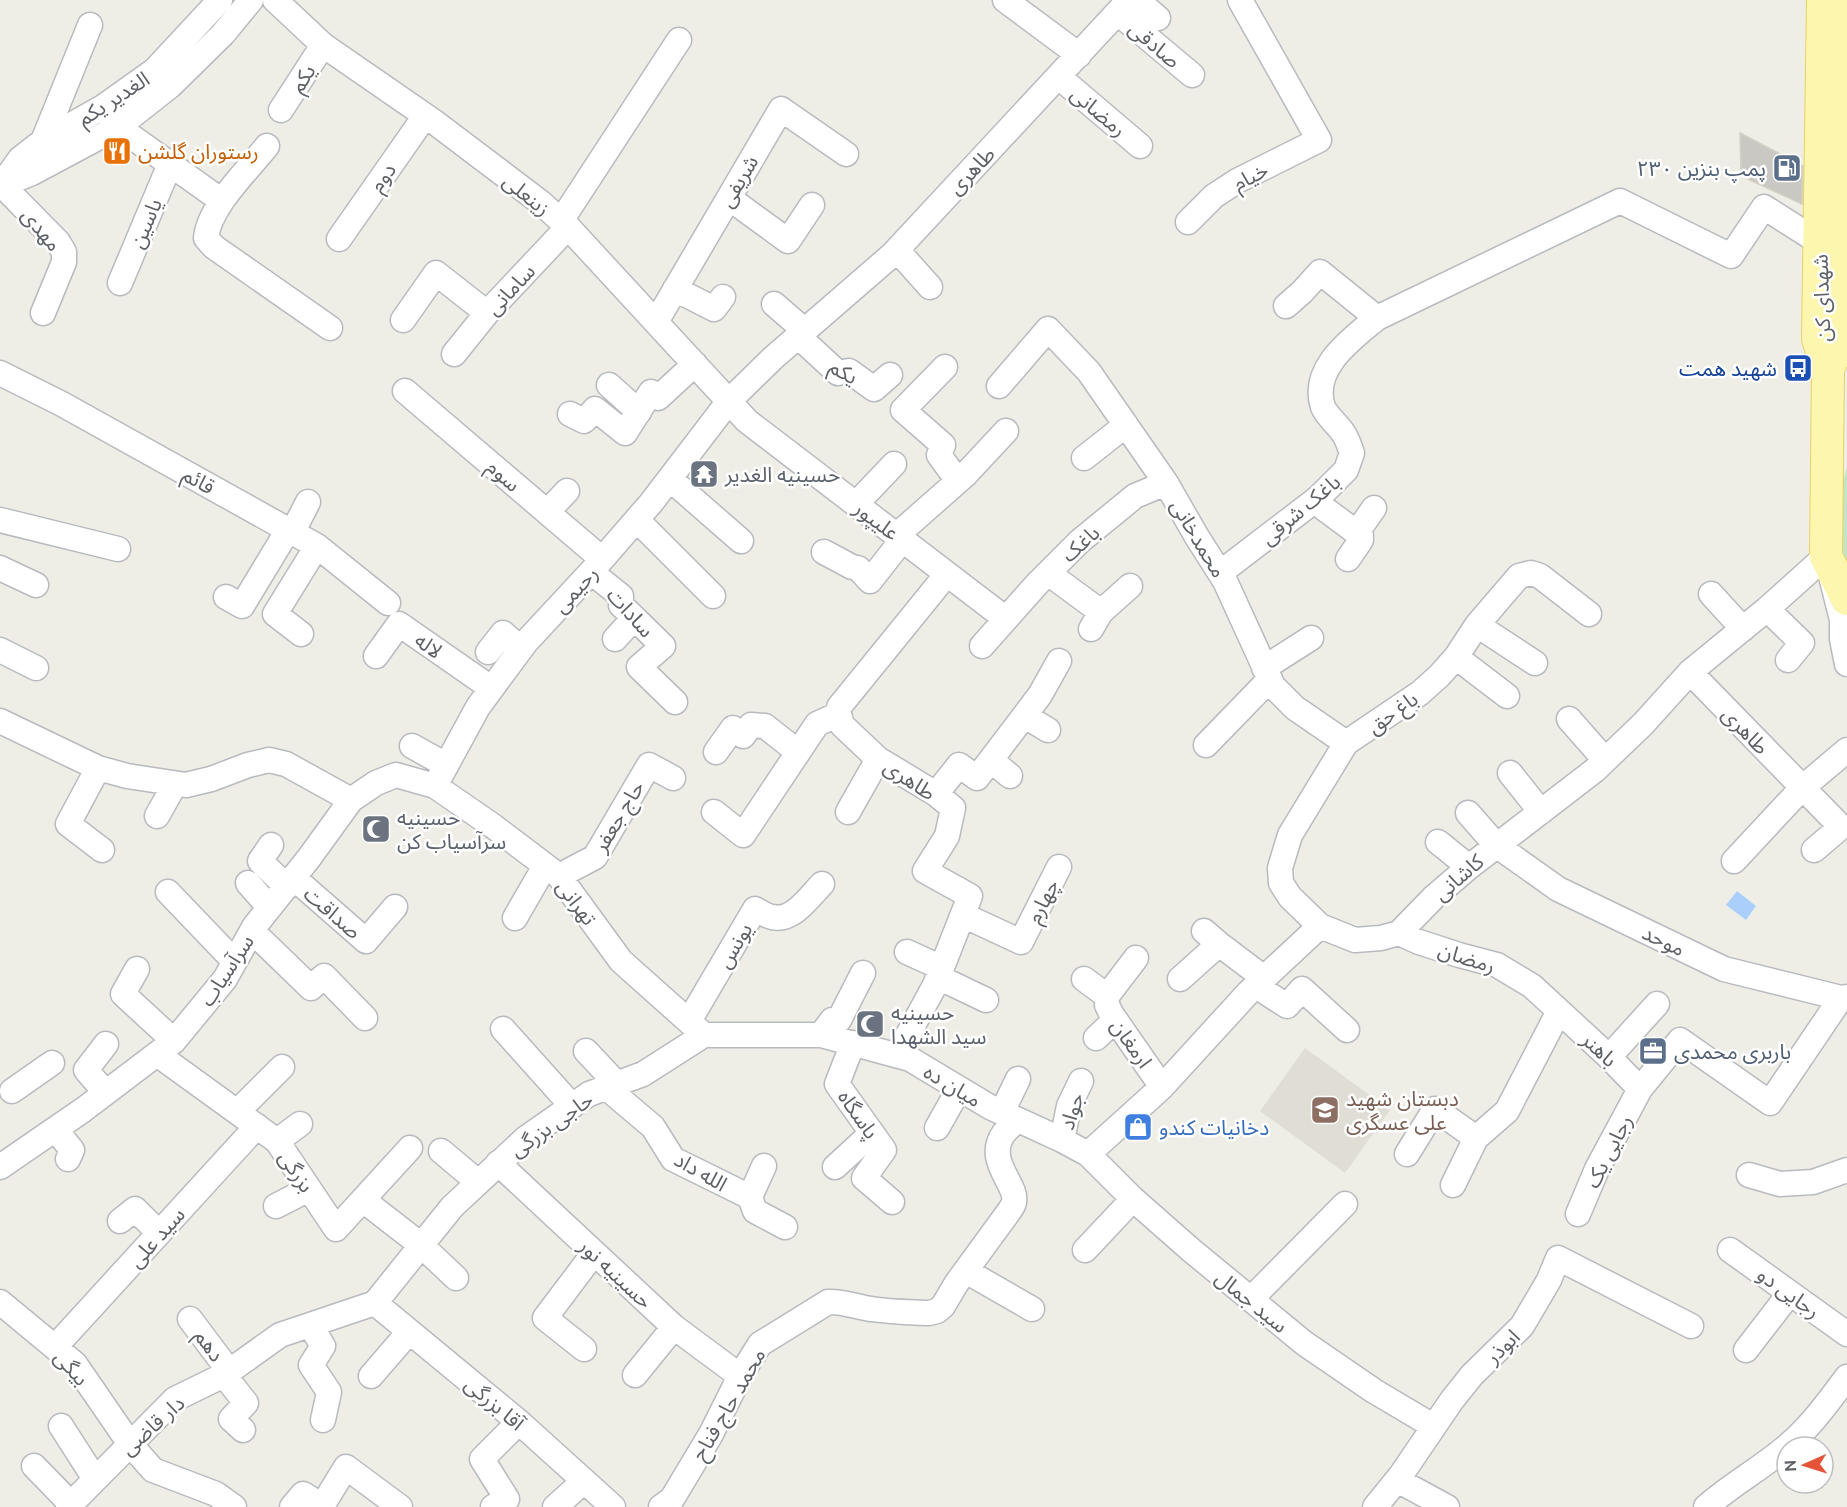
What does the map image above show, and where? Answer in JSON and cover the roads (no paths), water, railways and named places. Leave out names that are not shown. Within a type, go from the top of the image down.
[{"type":"main road","name":"شهدای کن","points":[[1822,0],[1818,339],[1828,368]]},
{"type":"main road","name":"شهدای کن","points":[[1828,368],[1841,342],[1844,0]]},
{"type":"main road","points":[[1828,368],[1837,443],[1826,556],[1847,599]]},
{"type":"street","points":[[1,185],[32,173],[118,126],[170,86],[223,34],[250,0]]},
{"type":"street","name":"زینعلی","points":[[275,0],[323,45],[425,116],[540,202],[564,224],[747,421]]},
{"type":"street","points":[[1005,0],[1079,55]]},
{"type":"street","name":"خیام","points":[[1188,222],[1214,196],[1237,181],[1319,140],[1243,1]]},
{"type":"street","name":"الغدیر یکم","points":[[1,185],[20,159],[43,141],[103,107],[155,70],[211,3]]},
{"type":"street","points":[[1128,4],[1158,18]]},
{"type":"street","name":"طاهری","points":[[729,401],[801,333],[897,250],[1128,4]]},
{"type":"street","name":"صادقی","points":[[1128,4],[1192,75]]},
{"type":"street","points":[[43,141],[90,25]]},
{"type":"street","name":"سامانی","points":[[454,354],[564,224],[679,40]]},
{"type":"street","name":"یکم","points":[[281,110],[323,45]]},
{"type":"street","name":"رمضانی","points":[[1059,77],[1140,146]]},
{"type":"street","points":[[103,107],[118,126],[222,201]]},
{"type":"street","name":"شریفی","points":[[656,322],[781,109],[846,154]]},
{"type":"street","name":"دوم","points":[[339,239],[425,116]]},
{"type":"street","points":[[267,146],[222,201],[207,226],[206,238],[214,247],[330,328]]},
{"type":"street","name":"یاسین","points":[[120,283],[170,164]]},
{"type":"street","name":"مهدی","points":[[1,185],[58,242],[64,252],[64,262],[44,313]]},
{"type":"street","points":[[729,198],[788,241],[812,205]]},
{"type":"street","points":[[1286,306],[1320,272],[1377,318],[1620,201],[1731,256],[1764,207],[1819,242]]},
{"type":"street","points":[[897,250],[930,287]]},
{"type":"street","points":[[403,320],[436,273],[487,313]]},
{"type":"street","points":[[675,289],[714,309],[723,297]]},
{"type":"street","points":[[774,304],[801,333]]},
{"type":"street","name":"باغک شرقی","points":[[1220,573],[1314,501],[1346,470],[1352,453],[1345,436],[1323,408],[1320,382],[1329,365],[1345,344],[1377,318]]},
{"type":"street","name":"محمدخانی","points":[[999,386],[1048,329],[1089,372],[1166,483],[1220,573],[1273,686],[1295,708],[1346,743]]},
{"type":"street","name":"یکم","points":[[801,333],[838,373],[849,371],[874,389],[890,375]]},
{"type":"street","points":[[570,414],[584,421],[595,409],[625,433],[651,392],[658,398],[694,364]]},
{"type":"street","points":[[945,367],[903,410],[943,445],[939,455],[961,478]]},
{"type":"street","name":"قائم","points":[[0,373],[62,404],[318,546],[388,603]]},
{"type":"street","points":[[609,385],[639,412]]},
{"type":"street","name":"سوم","points":[[405,391],[547,512],[597,566]]},
{"type":"street","name":"رحیمی","points":[[440,775],[478,707],[520,648],[637,520],[729,401]]},
{"type":"street","name":"علیپور","points":[[747,421],[1006,619]]},
{"type":"street","points":[[1084,458],[1126,425]]},
{"type":"street","points":[[824,552],[858,568],[870,581],[900,537],[1006,431]]},
{"type":"street","points":[[856,504],[894,464]]},
{"type":"street","points":[[670,479],[741,541]]},
{"type":"street","name":"باغک","points":[[982,646],[1080,541],[1135,496],[1166,483]]},
{"type":"street","points":[[547,512],[567,490]]},
{"type":"street","points":[[1314,501],[1361,536]]},
{"type":"street","points":[[226,597],[242,606],[308,502]]},
{"type":"street","points":[[1348,559],[1362,540],[1360,528],[1374,508]]},
{"type":"street","points":[[0,520],[118,549]]},
{"type":"street","points":[[637,520],[712,596]]},
{"type":"street","points":[[301,634],[275,614],[318,546]]},
{"type":"street","points":[[1826,556],[1842,620],[1842,639],[1847,664]]},
{"type":"street","name":"کاشانی","points":[[1399,933],[1434,897],[1469,867],[1595,770],[1643,724],[1690,672],[1767,609],[1826,556]]},
{"type":"street","name":"سادات","points":[[597,566],[621,596],[621,605],[663,646],[639,667],[675,702]]},
{"type":"street","points":[[0,568],[36,585]]},
{"type":"street","points":[[1048,573],[1096,620],[1130,586]]},
{"type":"street","name":"باغ حق","points":[[1320,926],[1290,897],[1281,884],[1280,868],[1290,835],[1346,743],[1420,693],[1439,676],[1456,657],[1477,625],[1520,576],[1531,573],[1540,576],[1589,614]]},
{"type":"street","points":[[714,812],[743,835],[817,724],[838,714],[839,707],[947,574]]},
{"type":"street","points":[[1712,594],[1743,629]]},
{"type":"street","points":[[1767,609],[1802,643],[1788,660]]},
{"type":"street","points":[[615,639],[634,618]]},
{"type":"street","name":"لاله","points":[[376,656],[399,624],[491,688]]},
{"type":"street","points":[[1477,625],[1535,663]]},
{"type":"street","points":[[488,652],[503,633],[520,648]]},
{"type":"street","points":[[1206,745],[1267,674],[1311,638]]},
{"type":"street","points":[[0,650],[36,668]]},
{"type":"street","points":[[1456,657],[1507,696]]},
{"type":"street","points":[[936,794],[959,765],[977,778],[1040,695],[1059,661]]},
{"type":"street","name":"طاهری","points":[[1690,672],[1841,827],[1814,850]]},
{"type":"street","name":"طاهری","points":[[838,714],[842,725],[878,759],[936,794],[953,808],[947,836],[925,871],[970,896],[940,972],[897,1055]]},
{"type":"street","points":[[1025,716],[1048,730]]},
{"type":"street","points":[[1569,719],[1605,760]]},
{"type":"street","points":[[1,724],[98,768],[127,776],[186,785],[269,760],[295,768],[351,800]]},
{"type":"street","points":[[716,752],[733,728],[743,736],[751,726],[765,726],[798,752]]},
{"type":"street","points":[[412,746],[440,775]]},
{"type":"street","points":[[1734,861],[1802,788],[1847,750]]},
{"type":"street","points":[[848,812],[878,759]]},
{"type":"street","points":[[991,760],[1010,776]]},
{"type":"street","name":"حاج جعفر","points":[[552,871],[595,857],[649,765],[673,778]]},
{"type":"street","points":[[98,768],[68,824],[102,850]]},
{"type":"street","points":[[1510,773],[1541,812]]},
{"type":"street","name":"سرآسیاب","points":[[0,1167],[83,1110],[165,1047],[225,979],[252,931],[351,800],[376,783],[396,775],[440,775]]},
{"type":"street","name":"تهرانی","points":[[440,775],[552,871],[621,961],[697,1028]]},
{"type":"street","points":[[158,816],[175,784]]},
{"type":"street","name":"موحد","points":[[1468,813],[1496,845],[1558,889],[1724,969],[1844,997]]},
{"type":"street","points":[[1438,842],[1469,867]]},
{"type":"street","points":[[271,845],[260,861],[290,882]]},
{"type":"street","name":"چهارم","points":[[963,915],[1021,942],[1059,867]]},
{"type":"street","points":[[515,918],[552,871]]},
{"type":"street","name":"صداقت","points":[[290,882],[366,941],[395,907]]},
{"type":"street","points":[[248,883],[270,908]]},
{"type":"street","name":"یونس","points":[[697,1028],[755,909],[772,917],[785,918],[822,884]]},
{"type":"street","points":[[168,892],[234,962]]},
{"type":"street","points":[[1088,1154],[1162,1087],[1260,982],[1320,926],[1355,940],[1382,938],[1399,933]]},
{"type":"street","points":[[252,931],[311,988],[324,976],[365,1018]]},
{"type":"street","name":"رمضان","points":[[1399,933],[1419,942],[1497,965],[1532,986],[1558,1011]]},
{"type":"street","points":[[1180,979],[1212,937],[1287,1006],[1302,989],[1347,1030]]},
{"type":"street","points":[[907,952],[986,1000]]},
{"type":"street","points":[[1083,979],[1107,996],[1136,958]]},
{"type":"street","name":"بزرگی","points":[[136,969],[123,994],[165,1047],[237,1112],[277,1141],[336,1229],[363,1200]]},
{"type":"street","points":[[821,1035],[832,1020],[839,1020],[863,973]]},
{"type":"street","name":"ارمغان","points":[[1107,996],[1107,1005],[1115,1020],[1162,1087]]},
{"type":"street","name":"رجایی یک","points":[[1578,1214],[1597,1169],[1640,1089],[1680,1040],[1770,1103],[1844,997]]},
{"type":"street","points":[[1610,1057],[1657,1004]]},
{"type":"street","points":[[1454,1185],[1476,1138],[1507,1111],[1558,1011]]},
{"type":"street","name":"باهنر","points":[[1558,1011],[1610,1057],[1640,1089]]},
{"type":"street","points":[[1096,1038],[1115,1020]]},
{"type":"street","name":"میان ده","points":[[697,1028],[821,1035],[910,1059],[959,1089],[1088,1154]]},
{"type":"street","name":"حاجی بزرگی","points":[[375,1303],[452,1207],[526,1138],[589,1094],[644,1074],[697,1028]]},
{"type":"street","points":[[503,1029],[572,1106]]},
{"type":"street","name":"پاسگاه","points":[[853,1043],[837,1084],[884,1150],[864,1178],[892,1202]]},
{"type":"street","points":[[105,1092],[86,1070],[106,1044]]},
{"type":"street","name":"الله داد","points":[[586,1051],[612,1086],[653,1127],[673,1160],[750,1197]]},
{"type":"street","points":[[12,1090],[52,1063]]},
{"type":"street","points":[[237,1112],[282,1067]]},
{"type":"street","points":[[1010,1116],[1018,1078]]},
{"type":"street","name":"جواد","points":[[1062,1140],[1069,1106],[1081,1081]]},
{"type":"street","points":[[937,1128],[959,1089]]},
{"type":"street","points":[[1407,1154],[1435,1109],[1476,1138]]},
{"type":"street","name":"محمد حاج فناح","points":[[661,1507],[672,1499],[706,1444],[740,1376],[760,1344],[828,1302],[839,1301],[876,1310],[929,1313],[944,1306],[1014,1202],[1014,1193],[1001,1169],[998,1152],[1010,1116]]},
{"type":"street","points":[[277,1141],[300,1124]]},
{"type":"street","name":"سید علی","points":[[55,1347],[257,1126]]},
{"type":"street","points":[[55,1129],[72,1150],[68,1159]]},
{"type":"street","points":[[835,1167],[872,1133]]},
{"type":"street","points":[[410,1149],[363,1200],[421,1245],[456,1278]]},
{"type":"street","points":[[441,1151],[478,1182]]},
{"type":"street","name":"سید جمال","points":[[1088,1154],[1133,1199],[1191,1251],[1304,1343],[1374,1391],[1433,1426]]},
{"type":"street","name":"حسینیه نور","points":[[498,1163],[674,1327],[740,1376]]},
{"type":"street","points":[[764,1166],[750,1197],[755,1211],[785,1227]]},
{"type":"street","points":[[1749,1175],[1779,1184],[1813,1182],[1847,1170]]},
{"type":"street","points":[[276,1206],[309,1189]]},
{"type":"street","points":[[1085,1250],[1133,1199]]},
{"type":"street","points":[[1251,1299],[1345,1204]]},
{"type":"street","points":[[120,1221],[135,1209],[159,1233]]},
{"type":"street","name":"رجایی دو","points":[[1730,1250],[1847,1334]]},
{"type":"street","points":[[584,1349],[545,1318],[594,1253]]},
{"type":"street","name":"ابوذر","points":[[1375,1507],[1472,1375],[1522,1326],[1549,1280],[1558,1258],[1691,1326]]},
{"type":"street","points":[[966,1271],[1032,1309]]},
{"type":"street","points":[[1746,1350],[1790,1293]]},
{"type":"street","name":"بیگی","points":[[0,1302],[75,1364],[130,1444],[153,1470],[216,1494],[234,1507]]},
{"type":"street","name":"دار قاضی","points":[[69,1506],[175,1398],[226,1373],[280,1335],[375,1303]]},
{"type":"street","name":"آقا بزرگی","points":[[375,1303],[519,1422],[584,1481],[602,1504]]},
{"type":"street","name":"دهم","points":[[190,1319],[246,1403],[231,1419],[243,1430]]},
{"type":"street","points":[[310,1325],[323,1346],[311,1365],[329,1392],[323,1420]]},
{"type":"street","points":[[635,1375],[674,1327]]},
{"type":"street","points":[[371,1376],[410,1332]]},
{"type":"street","points":[[1706,1507],[1793,1442],[1847,1377]]},
{"type":"street","points":[[493,1507],[507,1500],[482,1459],[519,1422]]},
{"type":"street","points":[[61,1426],[95,1479]]},
{"type":"street","points":[[34,1466],[69,1506]]},
{"type":"street","points":[[292,1507],[303,1494],[322,1506],[346,1467],[400,1507]]},
{"type":"street","points":[[1397,1480],[1447,1507]]},
{"type":"street","points":[[555,1507],[584,1481]]},
{"type":"water","points":[[1737,891],[1756,906],[1746,920],[1726,905]]},
{"type":"place","name":"رستوران گلشن","points":[[117,151]]},
{"type":"place","name":"پمپ بنزین ۲۳۰","points":[[1787,168]]},
{"type":"place","name":"شهید همت","points":[[1798,368]]},
{"type":"place","name":"حسینیه الغدیر","points":[[704,474]]},
{"type":"place","name":"حسینیه سرآسیاب کن","points":[[376,829]]},
{"type":"place","name":"حسینیه سید الشهدا","points":[[870,1024]]},
{"type":"place","name":"باربری محمدی","points":[[1653,1051]]},
{"type":"place","name":"دبستان شهید علی عسگری","points":[[1325,1110]]},
{"type":"place","name":"دخانیات کندو","points":[[1138,1127]]}]
